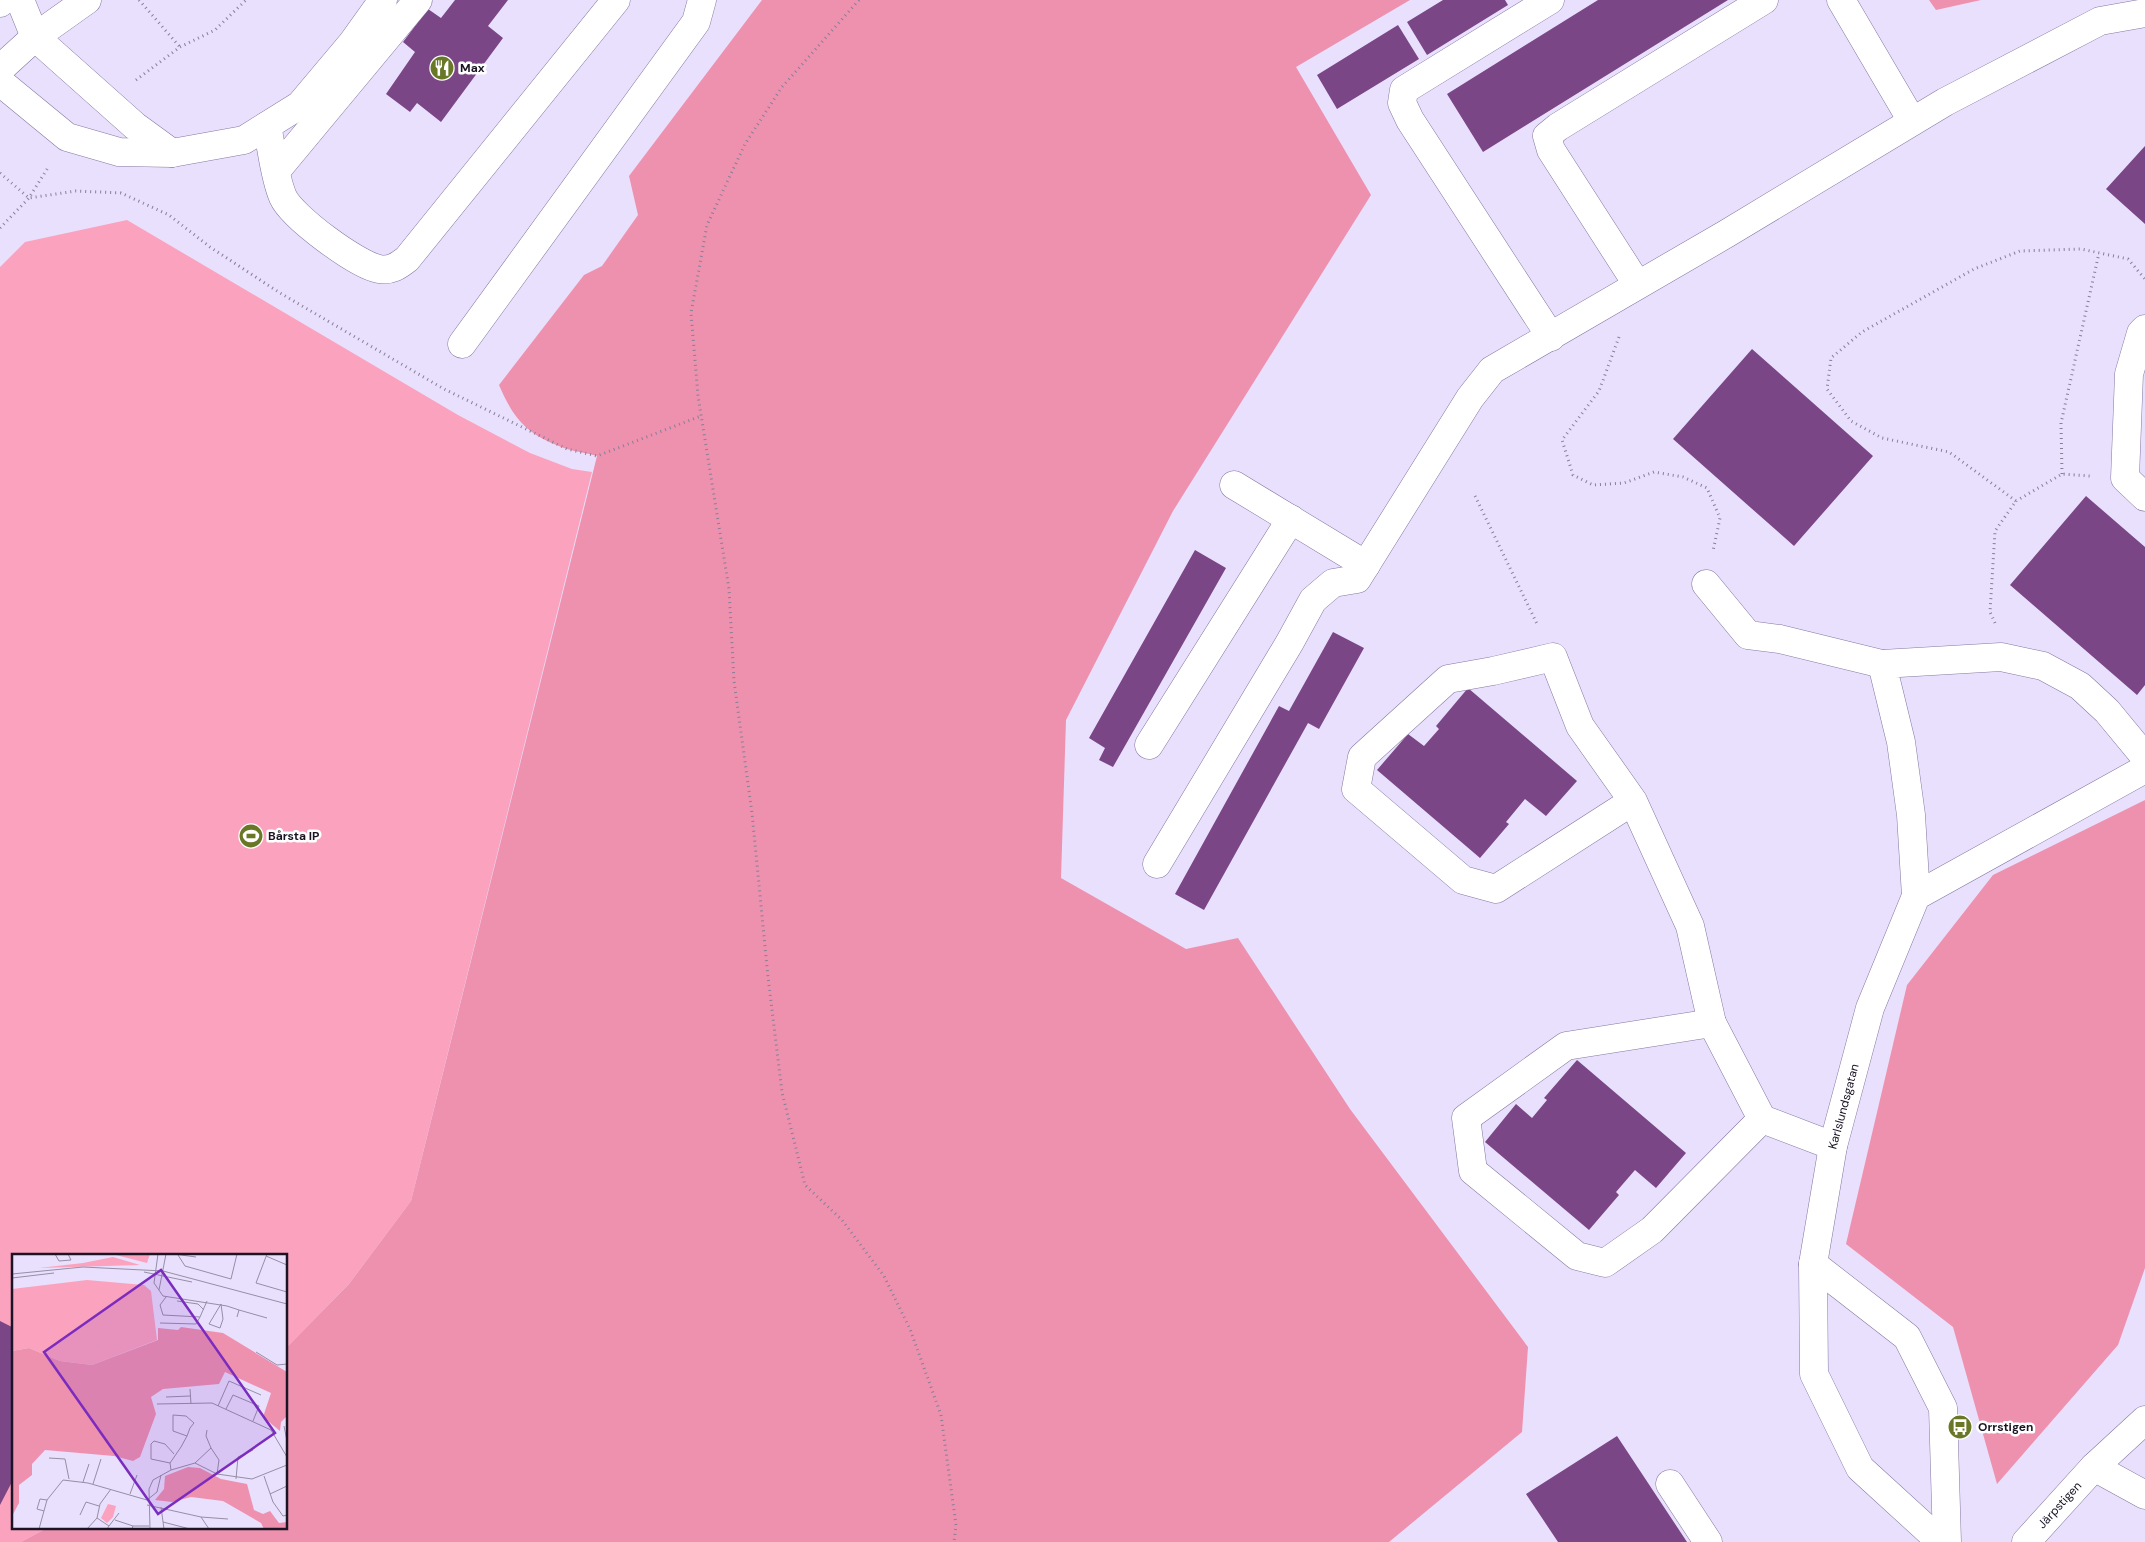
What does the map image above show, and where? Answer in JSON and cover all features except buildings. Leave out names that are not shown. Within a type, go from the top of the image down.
[{"type":"street","points":[[0,3],[3,0]]},
{"type":"street","points":[[20,0],[35,37],[135,126],[172,153]]},
{"type":"street","points":[[0,69],[35,37],[87,0]]},
{"type":"street","points":[[0,82],[67,137],[118,152],[172,153],[244,140],[300,105],[353,42],[382,0]]},
{"type":"street","points":[[276,171],[418,0]]},
{"type":"street","points":[[267,126],[276,171],[284,198],[308,224],[342,251],[363,264],[381,269],[395,268],[406,259],[616,0]]},
{"type":"street","points":[[462,344],[696,22],[702,0]]},
{"type":"street","points":[[1550,0],[1404,90],[1402,103],[1410,120],[1551,337]]},
{"type":"street","points":[[1637,284],[1551,150],[1547,136],[1558,127],[1764,0]]},
{"type":"street","points":[[1841,0],[1912,121]]},
{"type":"street","points":[[1157,864],[1290,642],[1313,600],[1333,583],[1357,578],[1484,379],[1492,370],[1726,234],[1912,121],[2100,21],[2145,13]]},
{"type":"street","points":[[2145,329],[2129,374],[2125,450],[2125,478],[2145,497]]},
{"type":"street","points":[[1234,485],[1366,565]]},
{"type":"street","points":[[1150,745],[1291,519]]},
{"type":"street","points":[[1706,584],[1748,635],[1780,639],[1882,664],[2000,657],[2043,666],[2080,686],[2108,711],[2145,757]]},
{"type":"street","points":[[1633,801],[1496,888],[1463,880],[1356,789],[1362,757],[1448,679],[1553,657],[1580,726],[1633,801],[1690,926],[1712,1022],[1762,1119],[1833,1146]]},
{"type":"street","points":[[1882,664],[1901,742],[1911,815],[1916,896],[2145,769]]},
{"type":"street","name":"Karlslundsgatan","points":[[1916,896],[1870,1008],[1833,1146],[1813,1264],[1814,1374],[1860,1468],[1940,1542]]},
{"type":"street","points":[[1712,1022],[1566,1046],[1466,1118],[1473,1171],[1577,1256],[1605,1263],[1652,1230],[1762,1119]]},
{"type":"street","points":[[1813,1264],[1907,1337],[1943,1408],[1946,1542]]},
{"type":"street","name":"Järpstigen","points":[[2026,1542],[2094,1467],[2145,1420]]},
{"type":"street","points":[[2094,1467],[2145,1495]]},
{"type":"street","points":[[1670,1484],[1708,1542]]},
{"type":"path","points":[[138,0],[180,47]]},
{"type":"path","points":[[859,0],[782,87],[745,144],[707,225],[691,313],[701,416],[729,589],[734,681],[752,813],[768,977],[782,1092],[805,1185],[842,1220],[884,1276],[910,1329],[941,1415],[956,1525],[954,1542]]},
{"type":"path","points":[[0,173],[29,198],[76,191],[121,193],[169,216],[210,247],[280,293],[444,389],[567,449],[597,456],[701,416]]},
{"type":"path","points":[[2016,501],[1950,452],[1882,438],[1851,421],[1827,389],[1831,358],[1862,332],[1974,269],[2020,251],[2081,249],[2128,259],[2145,280]]},
{"type":"path","points":[[2062,474],[2061,423],[2099,253]]},
{"type":"path","points":[[1637,284],[1600,391],[1562,440],[1573,474],[1593,485],[1624,483],[1654,472],[1683,477],[1707,488],[1720,518],[1706,584]]},
{"type":"path","points":[[2015,659],[2002,641],[1990,612],[1995,532],[2016,501],[2062,474],[2125,478]]},
{"type":"path","points":[[1475,496],[1553,657]]},
{"type":"shaded area","points":[[762,0],[1410,0],[1296,67],[1371,195],[1173,511],[1066,720],[1061,878],[1186,949],[1238,938],[1350,1109],[1528,1347],[1522,1432],[1389,1542],[21,1542],[43,1530],[288,1530],[288,1346],[349,1284],[411,1201],[597,456],[554,444],[524,426],[511,409],[499,385],[584,275],[602,266],[638,215],[629,176]]},
{"type":"shaded area","points":[[1929,0],[1981,0],[1936,10]]},
{"type":"shaded area","name":"Bårsta IP","points":[[127,220],[458,415],[530,453],[572,469],[592,472],[411,1201],[349,1284],[288,1346],[288,1254],[12,1254],[12,1530],[43,1530],[21,1542],[0,1542],[0,267],[25,242]]},
{"type":"shaded area","points":[[2145,800],[2145,1268],[2118,1345],[1997,1484],[1953,1327],[1846,1244],[1907,985],[1993,875]]},
{"type":"place","name":"Max","points":[[442,68]]},
{"type":"place","name":"Bårsta IP","points":[[251,836]]},
{"type":"place","name":"Orrstigen","points":[[1960,1427]]}]
